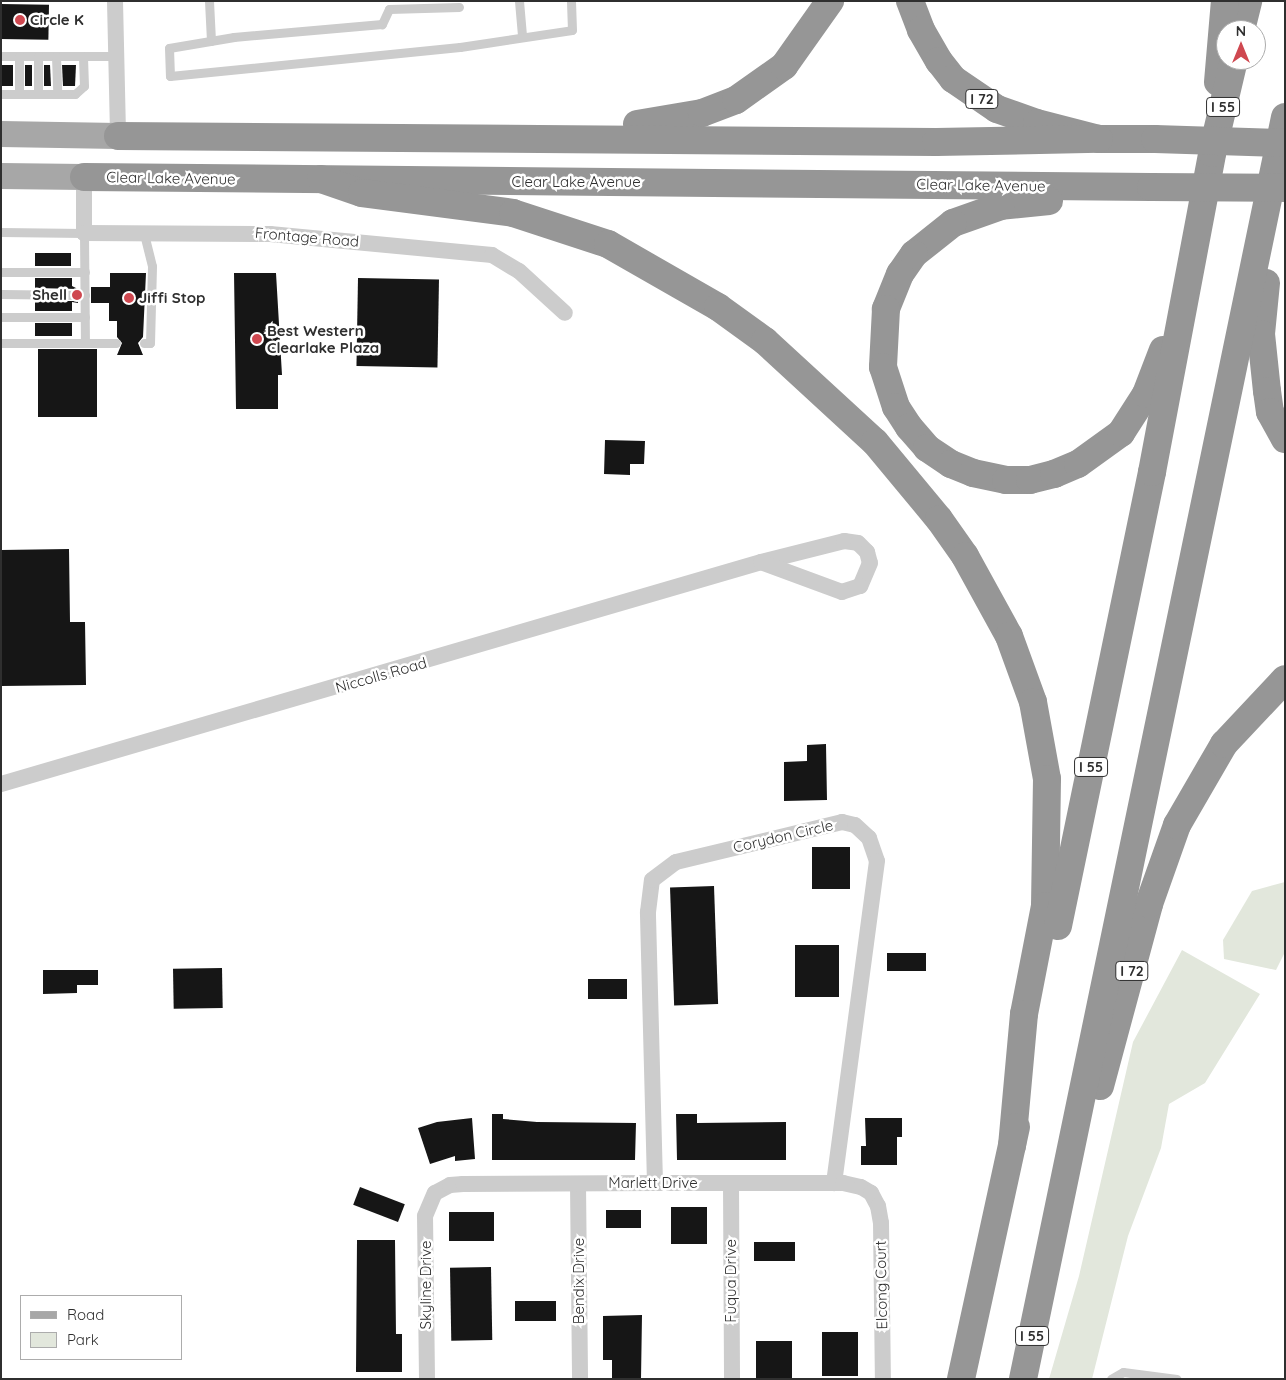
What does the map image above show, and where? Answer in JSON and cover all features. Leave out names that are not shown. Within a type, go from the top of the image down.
[{"type":"highway","points":[[518,137],[672,120],[702,113],[736,100],[784,66],[830,1]]},
{"type":"highway","name":"I 72","points":[[910,1],[921,30],[939,61],[953,79],[1015,117],[1100,139],[1155,139],[1282,165]]},
{"type":"highway","points":[[1212,154],[1225,1]]},
{"type":"highway","points":[[1243,20],[1248,1]]},
{"type":"highway","name":"I 55","points":[[961,1379],[1012,1145],[1152,472],[1212,154],[1232,70]]},
{"type":"highway","name":"I 55","points":[[1023,1379],[1282,165],[1285,117]]},
{"type":"highway","points":[[118,136],[518,137],[936,142],[1100,139]]},
{"type":"highway","points":[[1190,270],[1146,394],[1121,433],[1078,464],[1030,480],[1006,480],[973,473],[951,464],[927,448],[896,407],[882,367],[883,328],[891,293],[914,254],[953,223],[1001,206],[1083,198],[1282,165],[1277,218],[1261,334],[1270,412],[1285,439]]},
{"type":"highway","name":"Clear Lake Avenue","points":[[84,177],[1146,187]]},
{"type":"highway","points":[[321,179],[362,193],[513,212],[608,244],[718,307],[765,341],[875,442],[938,519],[965,556],[1009,636],[1033,702],[1047,779],[1045,906],[1024,1014],[1012,1145]]},
{"type":"highway","name":"I 72","points":[[1041,1294],[1161,863],[1185,808],[1224,744],[1245,718],[1285,679]]},
{"type":"main road","points":[[1,134],[118,136]]},
{"type":"main road","name":"Clear Lake Avenue","points":[[1,176],[84,177]]},
{"type":"street","points":[[115,1],[118,136]]},
{"type":"street","points":[[84,177],[84,233]]},
{"type":"street","name":"Frontage Road","points":[[84,233],[144,234],[219,231],[492,255],[519,271],[565,313]]},
{"type":"street","name":"Niccolls Road","points":[[1,784],[761,562],[844,541],[858,543],[867,552],[870,563],[860,586],[842,592],[761,562]]},
{"type":"street","name":"Corydon Circle","points":[[655,1183],[648,912],[652,880],[676,862],[842,822],[855,825],[869,838],[877,861],[834,1183]]},
{"type":"street","name":"Fuqua Drive","points":[[731,1183],[732,1379]]},
{"type":"street","name":"Marlett Drive","points":[[435,1193],[450,1185],[462,1184],[834,1183],[852,1184],[871,1193]]},
{"type":"street","name":"Bendix Drive","points":[[578,1184],[580,1379]]},
{"type":"street","name":"Skyline Drive","points":[[427,1379],[425,1216],[435,1193]]},
{"type":"street","name":"Elcong Court","points":[[871,1193],[878,1206],[881,1223],[883,1379]]},
{"type":"lane","points":[[209,1],[211,41]]},
{"type":"lane","points":[[519,1],[522,36]]},
{"type":"lane","points":[[459,7],[389,10],[382,24],[211,41],[168,48],[170,76],[460,47],[522,36],[572,30],[571,1]]},
{"type":"lane","points":[[1,56],[117,56]]},
{"type":"lane","points":[[19,56],[19,94]]},
{"type":"lane","points":[[38,56],[38,94]]},
{"type":"lane","points":[[56,56],[56,94]]},
{"type":"lane","points":[[1,94],[75,94],[84,86],[83,56]]},
{"type":"lane","points":[[1,232],[84,233],[85,342]]},
{"type":"lane","points":[[144,234],[152,266],[150,343],[144,343]]},
{"type":"lane","points":[[1,272],[84,272]]},
{"type":"lane","points":[[1,294],[85,295]]},
{"type":"lane","points":[[1,317],[85,317]]},
{"type":"lane","points":[[1,343],[116,343]]},
{"type":"lane","points":[[1111,1379],[1123,1372],[1177,1379]]},
{"type":"green space","points":[[1285,882],[1285,952],[1276,970],[1224,959],[1223,940],[1252,891]]},
{"type":"green space","points":[[1182,950],[1260,994],[1205,1083],[1169,1104],[1161,1148],[1128,1236],[1092,1379],[1049,1379],[1079,1276],[1133,1042]]},
{"type":"building","points":[[1,4],[49,5],[48,40],[1,39]]},
{"type":"building","points":[[1,65],[13,65],[13,86],[1,86]]},
{"type":"building","points":[[25,65],[32,65],[32,86],[25,86]]},
{"type":"building","points":[[44,65],[50,65],[51,86],[44,86]]},
{"type":"building","points":[[62,65],[76,65],[75,86],[63,86]]},
{"type":"building","points":[[35,253],[71,253],[71,266],[35,266]]},
{"type":"building","points":[[110,273],[146,273],[143,337],[138,343],[143,355],[117,355],[122,343],[117,337],[117,321],[109,321],[109,303],[91,303],[91,287],[110,287]]},
{"type":"building","points":[[234,273],[276,273],[282,375],[278,375],[278,409],[236,409]]},
{"type":"building","points":[[35,278],[72,278],[72,286],[78,289],[35,288]]},
{"type":"building","points":[[358,278],[439,279],[437,367],[356,366]]},
{"type":"building","points":[[35,301],[78,301],[78,303],[72,302],[72,311],[35,311]]},
{"type":"building","points":[[35,323],[72,323],[72,336],[35,336]]},
{"type":"building","points":[[38,349],[97,349],[97,417],[38,417]]},
{"type":"building","points":[[605,440],[645,441],[644,464],[630,464],[630,475],[604,474]]},
{"type":"building","points":[[69,549],[70,622],[85,622],[86,685],[1,686],[1,550]]},
{"type":"building","points":[[826,744],[827,800],[784,801],[784,762],[807,761],[807,745]]},
{"type":"building","points":[[812,847],[850,847],[850,889],[812,889]]},
{"type":"building","points":[[714,886],[718,1004],[674,1005],[670,888]]},
{"type":"building","points":[[795,945],[839,945],[839,997],[795,997]]},
{"type":"building","points":[[887,953],[926,953],[926,971],[887,971]]},
{"type":"building","points":[[222,968],[223,1008],[174,1009],[173,969]]},
{"type":"building","points":[[43,970],[98,970],[98,985],[77,985],[77,993],[43,994]]},
{"type":"building","points":[[588,979],[627,979],[627,999],[588,999]]},
{"type":"building","points":[[492,1114],[503,1114],[503,1119],[537,1122],[636,1123],[635,1160],[492,1160]]},
{"type":"building","points":[[676,1114],[697,1114],[697,1123],[786,1122],[786,1160],[677,1160]]},
{"type":"building","points":[[472,1118],[475,1159],[455,1161],[455,1156],[430,1164],[418,1128],[437,1122]]},
{"type":"building","points":[[865,1118],[902,1118],[902,1137],[897,1137],[897,1165],[861,1165],[861,1146],[866,1146]]},
{"type":"building","points":[[360,1187],[405,1204],[398,1222],[353,1205]]},
{"type":"building","points":[[671,1207],[707,1207],[707,1244],[671,1244]]},
{"type":"building","points":[[606,1210],[641,1210],[641,1228],[606,1228]]},
{"type":"building","points":[[449,1212],[494,1212],[494,1241],[449,1241]]},
{"type":"building","points":[[357,1240],[395,1240],[396,1334],[402,1334],[402,1372],[356,1372]]},
{"type":"building","points":[[754,1242],[795,1242],[795,1261],[754,1261]]},
{"type":"building","points":[[491,1267],[492,1340],[451,1341],[450,1268]]},
{"type":"building","points":[[515,1301],[556,1301],[556,1321],[515,1321]]},
{"type":"building","points":[[642,1315],[641,1379],[612,1379],[612,1360],[603,1360],[603,1316]]},
{"type":"building","points":[[822,1332],[858,1332],[858,1376],[822,1376]]},
{"type":"building","points":[[756,1341],[792,1341],[792,1379],[756,1379]]},
{"type":"place","name":"Circle K","points":[[20,20]]},
{"type":"place","name":"Shell","points":[[77,295]]},
{"type":"place","name":"Jiffi Stop","points":[[129,298]]},
{"type":"place","name":"Best Western Clearlake Plaza","points":[[257,339]]}]
